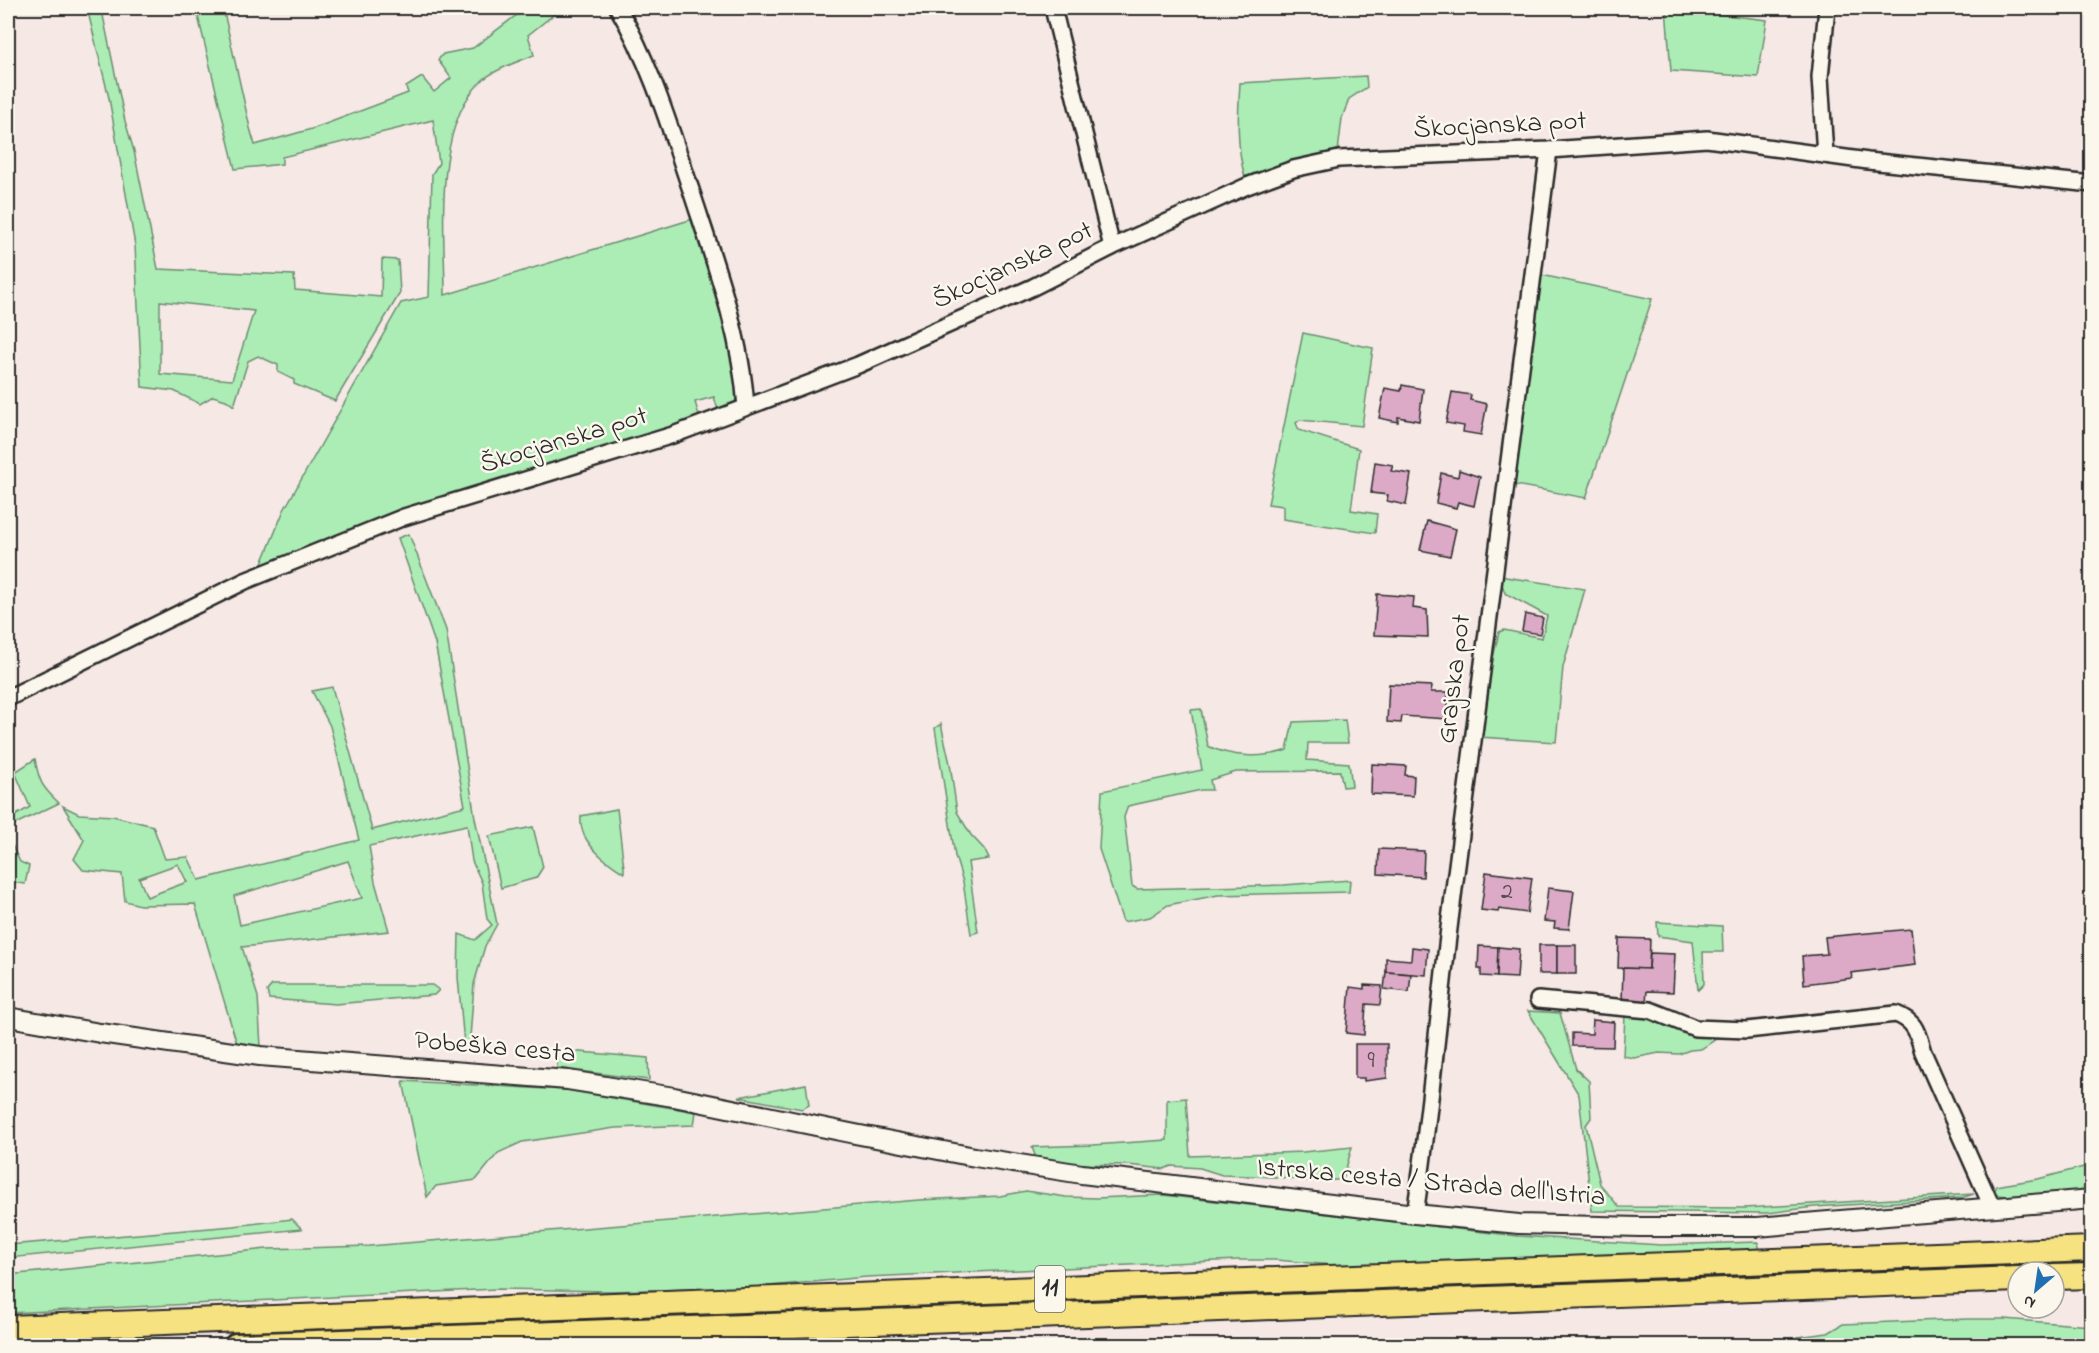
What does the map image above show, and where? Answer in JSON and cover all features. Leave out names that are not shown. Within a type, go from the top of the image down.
[{"type":"highway","name":"11","points":[[8,1328],[2091,1249]]},
{"type":"highway","points":[[2066,1277],[2091,1276]]},
{"type":"highway","name":"11","points":[[236,1346],[2006,1279]]},
{"type":"street","points":[[618,8],[660,98],[705,234],[729,309],[744,381],[746,407]]},
{"type":"street","points":[[1053,8],[1112,247]]},
{"type":"street","points":[[1825,155],[1820,76],[1827,8]]},
{"type":"street","name":"Škocjanska pot","points":[[8,698],[245,581],[404,517],[673,435],[858,365],[1033,287],[1112,247],[1247,186],[1293,169],[1339,159],[1549,150],[1707,139],[1868,161],[2091,184]]},
{"type":"street","name":"Grajska pot","points":[[1415,1214],[1426,1144],[1450,920],[1506,470],[1549,150]]},
{"type":"street","points":[[1538,1000],[1650,1010],[1695,1028],[1747,1030],[1896,1014],[1908,1019],[1916,1029],[1923,1052],[1992,1207]]},
{"type":"street","name":"Pobeška cesta","points":[[8,1017],[260,1056],[568,1080],[674,1097],[975,1157]]},
{"type":"street","name":"Istrska cesta / Strada dell'Istria","points":[[975,1157],[1082,1174],[1415,1214],[1519,1224],[1756,1227],[2091,1199]]},
{"type":"green space","points":[[87,8],[145,8],[102,11],[158,269],[294,275],[295,290],[381,297],[382,259],[398,260],[400,293],[335,401],[294,384],[294,380],[278,372],[278,365],[258,356],[248,361],[234,406],[226,400],[213,396],[200,404],[174,391],[142,387],[135,245],[109,98]],"holes":[[[160,301],[254,311],[232,380],[160,374]]]},
{"type":"green space","points":[[196,8],[223,8],[255,145],[315,128],[408,93],[406,87],[422,77],[434,92],[451,78],[438,60],[443,54],[473,48],[526,8],[562,8],[528,35],[534,55],[501,68],[484,79],[467,98],[456,123],[445,180],[445,295],[693,219],[723,311],[738,385],[735,403],[719,413],[714,397],[695,402],[700,419],[362,527],[261,566],[284,510],[401,303],[429,297],[432,174],[439,163],[433,120],[282,157],[282,164],[235,169]]},
{"type":"green space","points":[[1666,8],[1767,20],[1758,77],[1671,71]]},
{"type":"green space","points":[[1366,76],[1367,87],[1349,99],[1342,118],[1338,152],[1245,177],[1239,142],[1240,83]]},
{"type":"green space","points":[[1537,274],[1652,299],[1586,498],[1510,484]]},
{"type":"green space","points":[[1303,333],[1373,348],[1362,426],[1300,420],[1296,423],[1299,430],[1359,449],[1351,510],[1377,514],[1375,533],[1283,519],[1283,506],[1268,504]]},
{"type":"green space","points":[[409,534],[446,630],[475,818],[497,924],[485,946],[474,984],[469,1051],[464,1044],[458,977],[459,934],[475,940],[492,925],[487,919],[482,883],[472,861],[467,825],[369,846],[375,882],[389,931],[242,947],[258,997],[261,1047],[237,1044],[195,904],[140,905],[125,901],[122,874],[83,870],[74,859],[84,840],[63,806],[79,814],[113,816],[153,826],[165,859],[188,857],[199,880],[359,840],[330,726],[312,691],[332,687],[372,830],[465,806],[435,643],[398,538]],"holes":[[[348,861],[362,898],[240,925],[234,896]],[[178,864],[187,882],[147,897],[139,878]]]},
{"type":"green space","points":[[1499,576],[1585,589],[1563,667],[1556,742],[1479,737],[1487,684],[1499,632],[1504,630],[1542,638],[1547,616],[1505,593]]},
{"type":"green space","points":[[1201,709],[1208,746],[1226,753],[1247,756],[1268,755],[1287,750],[1293,722],[1345,720],[1348,743],[1308,743],[1307,760],[1349,763],[1352,786],[1343,787],[1340,771],[1236,772],[1210,780],[1212,790],[1201,790],[1128,806],[1124,817],[1132,886],[1137,889],[1284,885],[1350,880],[1349,892],[1218,895],[1168,905],[1150,917],[1123,922],[1099,849],[1102,791],[1202,770],[1191,710]]},
{"type":"green space","points":[[941,724],[957,812],[989,859],[968,862],[978,932],[971,934],[963,882],[955,856],[935,728]]},
{"type":"green space","points":[[35,759],[42,784],[59,803],[9,827],[8,837],[8,820],[30,807],[15,772]]},
{"type":"green space","points":[[617,809],[624,873],[594,850],[581,825],[581,816]]},
{"type":"green space","points":[[533,827],[543,867],[536,878],[501,888],[489,836]]},
{"type":"green space","points":[[8,837],[20,862],[29,866],[25,884],[8,882]]},
{"type":"green space","points":[[1657,922],[1722,926],[1723,952],[1703,952],[1704,984],[1698,990],[1693,941],[1658,936]]},
{"type":"green space","points":[[272,985],[432,985],[439,990],[434,995],[336,1004],[269,999],[267,991]]},
{"type":"green space","points":[[1528,1011],[1560,1013],[1576,1069],[1589,1081],[1591,1118],[1586,1125],[1600,1184],[1619,1207],[1745,1208],[1974,1194],[1961,1198],[1814,1207],[1768,1213],[1592,1211],[1579,1095]]},
{"type":"green space","points":[[1625,1015],[1649,1018],[1695,1033],[1719,1037],[1701,1049],[1679,1054],[1659,1053],[1634,1058],[1623,1056]]},
{"type":"green space","points":[[569,1051],[648,1058],[649,1080],[557,1068],[560,1056]]},
{"type":"green space","points":[[403,1081],[565,1090],[696,1112],[694,1125],[615,1128],[522,1142],[498,1153],[476,1180],[436,1186],[427,1197]]},
{"type":"green space","points":[[806,1084],[809,1105],[802,1109],[739,1097]]},
{"type":"green space","points":[[1186,1098],[1190,1156],[1303,1152],[1352,1147],[1343,1179],[1320,1182],[1276,1177],[1222,1175],[1200,1168],[1171,1166],[1164,1169],[1128,1165],[1069,1164],[1036,1158],[1032,1147],[1167,1140],[1167,1100]]},
{"type":"green space","points":[[2091,1165],[2091,1190],[2007,1196],[1998,1195],[1995,1191],[1996,1186],[2038,1179]]},
{"type":"green space","points":[[1026,1191],[1066,1197],[1097,1198],[1163,1195],[1518,1236],[1661,1245],[1758,1242],[1758,1251],[1344,1266],[1276,1260],[1238,1260],[867,1277],[748,1288],[606,1291],[496,1289],[8,1313],[8,1275],[267,1249],[370,1246],[919,1200],[1000,1196]]},
{"type":"green space","points":[[292,1219],[302,1229],[8,1258],[8,1245]]},
{"type":"green space","points":[[2004,1319],[2091,1326],[2091,1345],[1790,1345],[1797,1337],[1828,1333],[1843,1324]]},
{"type":"building","points":[[1402,385],[1423,389],[1419,421],[1398,417],[1398,422],[1379,418],[1385,388],[1401,391]]},
{"type":"building","points":[[1452,392],[1471,395],[1470,400],[1487,404],[1481,435],[1463,432],[1464,426],[1446,423]]},
{"type":"building","points":[[1375,462],[1393,465],[1391,471],[1411,474],[1406,505],[1387,501],[1388,495],[1371,493]]},
{"type":"building","points":[[1459,470],[1480,477],[1474,506],[1458,502],[1456,508],[1436,503],[1441,473],[1458,477]]},
{"type":"building","points":[[1427,521],[1456,529],[1450,556],[1420,550]]},
{"type":"building","points":[[1377,594],[1414,597],[1413,608],[1427,610],[1428,637],[1374,635]]},
{"type":"building","points":[[1525,614],[1543,618],[1540,634],[1522,631]]},
{"type":"building","points":[[1389,684],[1432,686],[1431,692],[1448,692],[1448,719],[1402,716],[1401,723],[1387,722]]},
{"type":"building","points":[[1372,764],[1406,766],[1405,775],[1414,776],[1413,796],[1371,794]]},
{"type":"building","points":[[1379,849],[1424,851],[1423,877],[1378,874]]},
{"type":"building","points":[[1486,872],[1532,878],[1527,913],[1499,909],[1498,912],[1481,910]]},
{"type":"building","points":[[1548,888],[1574,891],[1569,929],[1554,928],[1555,922],[1544,921]]},
{"type":"building","points":[[1911,929],[1915,965],[1851,973],[1852,978],[1804,984],[1802,956],[1827,954],[1825,937]]},
{"type":"building","points":[[1619,938],[1650,939],[1649,969],[1618,968]]},
{"type":"building","points":[[1539,945],[1557,945],[1557,974],[1539,974]]},
{"type":"building","points":[[1557,945],[1576,945],[1576,974],[1557,974]]},
{"type":"building","points":[[1479,946],[1498,947],[1497,977],[1481,976],[1481,969],[1478,969]]},
{"type":"building","points":[[1412,947],[1428,949],[1426,975],[1386,972],[1386,958],[1411,960]]},
{"type":"building","points":[[1498,947],[1519,949],[1517,978],[1497,977]]},
{"type":"building","points":[[1650,953],[1675,954],[1673,992],[1647,991],[1646,1002],[1622,1001],[1623,968],[1649,969]]},
{"type":"building","points":[[1386,972],[1411,974],[1409,992],[1384,989]]},
{"type":"building","points":[[1364,985],[1382,986],[1380,1005],[1366,1004],[1364,1035],[1346,1033],[1350,987],[1364,989]]},
{"type":"building","points":[[1593,1020],[1614,1022],[1613,1047],[1572,1046],[1572,1033],[1592,1034]]},
{"type":"building","points":[[1355,1044],[1387,1044],[1387,1078],[1364,1081],[1364,1078],[1355,1078]]}]
